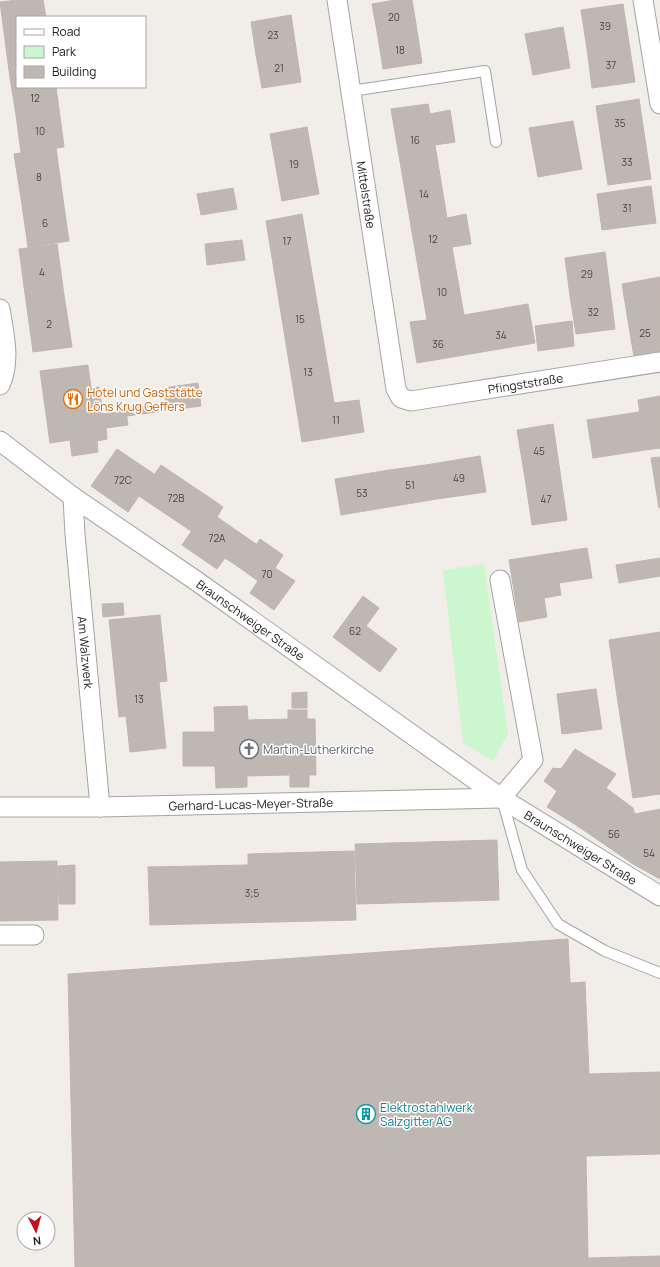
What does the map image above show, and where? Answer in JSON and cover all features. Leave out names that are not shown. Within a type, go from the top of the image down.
[{"type":"street","name":"Mittelstraße","points":[[337,0],[396,389]]},
{"type":"street","points":[[644,0],[660,104]]},
{"type":"street","points":[[0,309],[5,341],[6,360],[4,376],[0,385]]},
{"type":"street","name":"Pfingststraße","points":[[396,389],[401,398],[411,401],[660,362]]},
{"type":"street","name":"Braunschweiger Straße","points":[[0,441],[73,497],[195,580],[501,798],[660,896]]},
{"type":"street","name":"Am Walzwerk","points":[[73,497],[75,534],[100,807]]},
{"type":"street","points":[[500,580],[532,760],[501,798]]},
{"type":"street","name":"Gerhard-Lucas-Meyer-Straße","points":[[0,808],[501,798]]},
{"type":"street","points":[[0,935],[34,935]]},
{"type":"lane","points":[[351,91],[485,71],[496,142]]},
{"type":"lane","points":[[501,798],[522,870],[558,924],[605,951],[660,973]]},
{"type":"green space","points":[[484,564],[508,733],[493,761],[463,743],[443,570]]},
{"type":"building","points":[[17,0],[43,0],[46,16],[16,16],[16,38],[5,40],[0,2]]},
{"type":"building","points":[[395,0],[412,0],[417,30],[378,37],[372,4]]},
{"type":"building","points":[[623,4],[629,43],[587,49],[581,10]]},
{"type":"building","points":[[291,15],[296,48],[256,55],[251,22]]},
{"type":"building","points":[[563,27],[570,68],[533,75],[525,34]]},
{"type":"building","points":[[417,30],[422,63],[383,69],[378,37]]},
{"type":"building","points":[[16,38],[16,77],[10,78],[5,40]]},
{"type":"building","points":[[629,43],[635,82],[592,88],[587,49]]},
{"type":"building","points":[[296,48],[301,82],[262,88],[256,55]]},
{"type":"building","points":[[16,77],[16,88],[56,88],[59,109],[16,115],[10,78]]},
{"type":"building","points":[[639,99],[645,139],[602,146],[596,106]]},
{"type":"building","points":[[428,104],[430,114],[450,110],[455,142],[435,145],[447,218],[466,214],[471,244],[452,247],[464,315],[528,304],[535,343],[417,363],[410,322],[427,320],[391,109]]},
{"type":"building","points":[[59,109],[64,147],[21,153],[16,115]]},
{"type":"building","points":[[573,121],[582,169],[538,177],[529,128]]},
{"type":"building","points":[[307,127],[319,194],[282,201],[270,134]]},
{"type":"building","points":[[645,139],[651,179],[608,185],[602,146]]},
{"type":"building","points":[[56,148],[63,199],[22,205],[14,154]]},
{"type":"building","points":[[651,186],[656,223],[602,230],[597,194]]},
{"type":"building","points":[[233,188],[237,209],[201,215],[197,194]]},
{"type":"building","points":[[63,199],[69,241],[28,247],[22,205]]},
{"type":"building","points":[[302,214],[334,403],[359,400],[364,432],[302,442],[266,221]]},
{"type":"building","points":[[242,240],[245,260],[207,265],[205,244]]},
{"type":"building","points":[[57,244],[64,295],[26,301],[19,249]]},
{"type":"building","points":[[605,252],[610,290],[570,296],[565,258]]},
{"type":"building","points":[[660,277],[660,352],[634,357],[622,284]]},
{"type":"building","points":[[610,290],[615,329],[576,334],[570,296]]},
{"type":"building","points":[[64,295],[72,347],[33,352],[26,301]]},
{"type":"building","points":[[572,321],[574,346],[538,351],[535,326]]},
{"type":"building","name":"Hotel und Gaststätte Löns Krug Geffers","points":[[88,365],[91,388],[99,387],[103,414],[126,411],[128,425],[106,428],[107,439],[97,441],[98,452],[72,456],[70,440],[50,443],[40,371]]},
{"type":"building","points":[[198,383],[201,406],[127,416],[126,408],[166,403],[164,388]]},
{"type":"building","points":[[660,396],[660,448],[645,450],[638,400]]},
{"type":"building","points":[[639,412],[645,450],[593,458],[587,420]]},
{"type":"building","points":[[553,424],[560,472],[525,478],[517,430]]},
{"type":"building","points":[[117,449],[154,474],[128,512],[91,486]]},
{"type":"building","points":[[480,456],[486,492],[437,499],[432,464]]},
{"type":"building","points":[[660,457],[660,483],[655,483],[651,458]]},
{"type":"building","points":[[432,464],[437,499],[389,507],[383,471]]},
{"type":"building","points":[[161,465],[213,500],[191,531],[139,496]]},
{"type":"building","points":[[383,471],[389,507],[341,515],[335,479]]},
{"type":"building","points":[[560,472],[567,520],[532,525],[525,478]]},
{"type":"building","points":[[655,483],[660,483],[660,508],[659,508]]},
{"type":"building","points":[[213,500],[223,507],[217,517],[256,544],[240,568],[225,558],[217,569],[182,545]]},
{"type":"building","points":[[260,539],[283,555],[275,568],[295,581],[274,610],[250,593],[258,581],[240,568]]},
{"type":"building","points":[[587,548],[592,578],[559,583],[561,595],[544,598],[547,617],[519,622],[509,560]]},
{"type":"building","points":[[660,558],[660,576],[619,583],[616,565]]},
{"type":"building","points":[[363,596],[379,608],[366,626],[397,649],[380,672],[333,637]]},
{"type":"building","points":[[123,603],[124,615],[103,617],[102,604]]},
{"type":"building","points":[[160,615],[167,681],[159,682],[166,748],[130,752],[126,716],[119,717],[109,620]]},
{"type":"building","points":[[660,632],[660,689],[617,696],[609,640]]},
{"type":"building","points":[[596,689],[602,729],[562,734],[557,694]]},
{"type":"building","points":[[660,689],[660,730],[623,735],[617,696]]},
{"type":"building","points":[[307,692],[307,708],[292,708],[292,693]]},
{"type":"building","name":"Martin-Lutherkirche","points":[[247,706],[248,720],[288,719],[288,710],[307,710],[307,719],[315,719],[316,775],[309,775],[309,787],[290,787],[290,775],[247,776],[247,787],[216,788],[215,766],[183,766],[183,732],[215,732],[214,707]]},
{"type":"building","points":[[660,730],[660,794],[633,798],[623,735]]},
{"type":"building","points":[[575,749],[616,774],[576,825],[547,807],[557,791],[544,781],[553,768],[561,769]]},
{"type":"building","points":[[606,788],[633,808],[642,842],[633,864],[576,825]]},
{"type":"building","points":[[660,809],[660,879],[633,864],[642,842],[635,814]]},
{"type":"building","points":[[497,840],[499,900],[357,904],[355,844]]},
{"type":"building","points":[[354,851],[356,920],[150,925],[148,867],[248,865],[248,854]]},
{"type":"building","points":[[57,861],[58,920],[0,921],[0,862]]},
{"type":"building","points":[[75,865],[75,904],[59,904],[58,866]]},
{"type":"building","name":"Elektrostahlwerk Salzgitter AG","points":[[568,939],[570,983],[585,982],[589,1074],[660,1072],[660,1154],[586,1156],[588,1258],[660,1256],[660,1267],[75,1267],[68,974]]},
{"type":"place","name":"Hotel und Gaststätte Löns Krug Geffers","points":[[73,399]]},
{"type":"place","name":"Martin-Lutherkirche","points":[[249,749]]},
{"type":"place","name":"Elektrostahlwerk Salzgitter AG","points":[[366,1114]]}]
